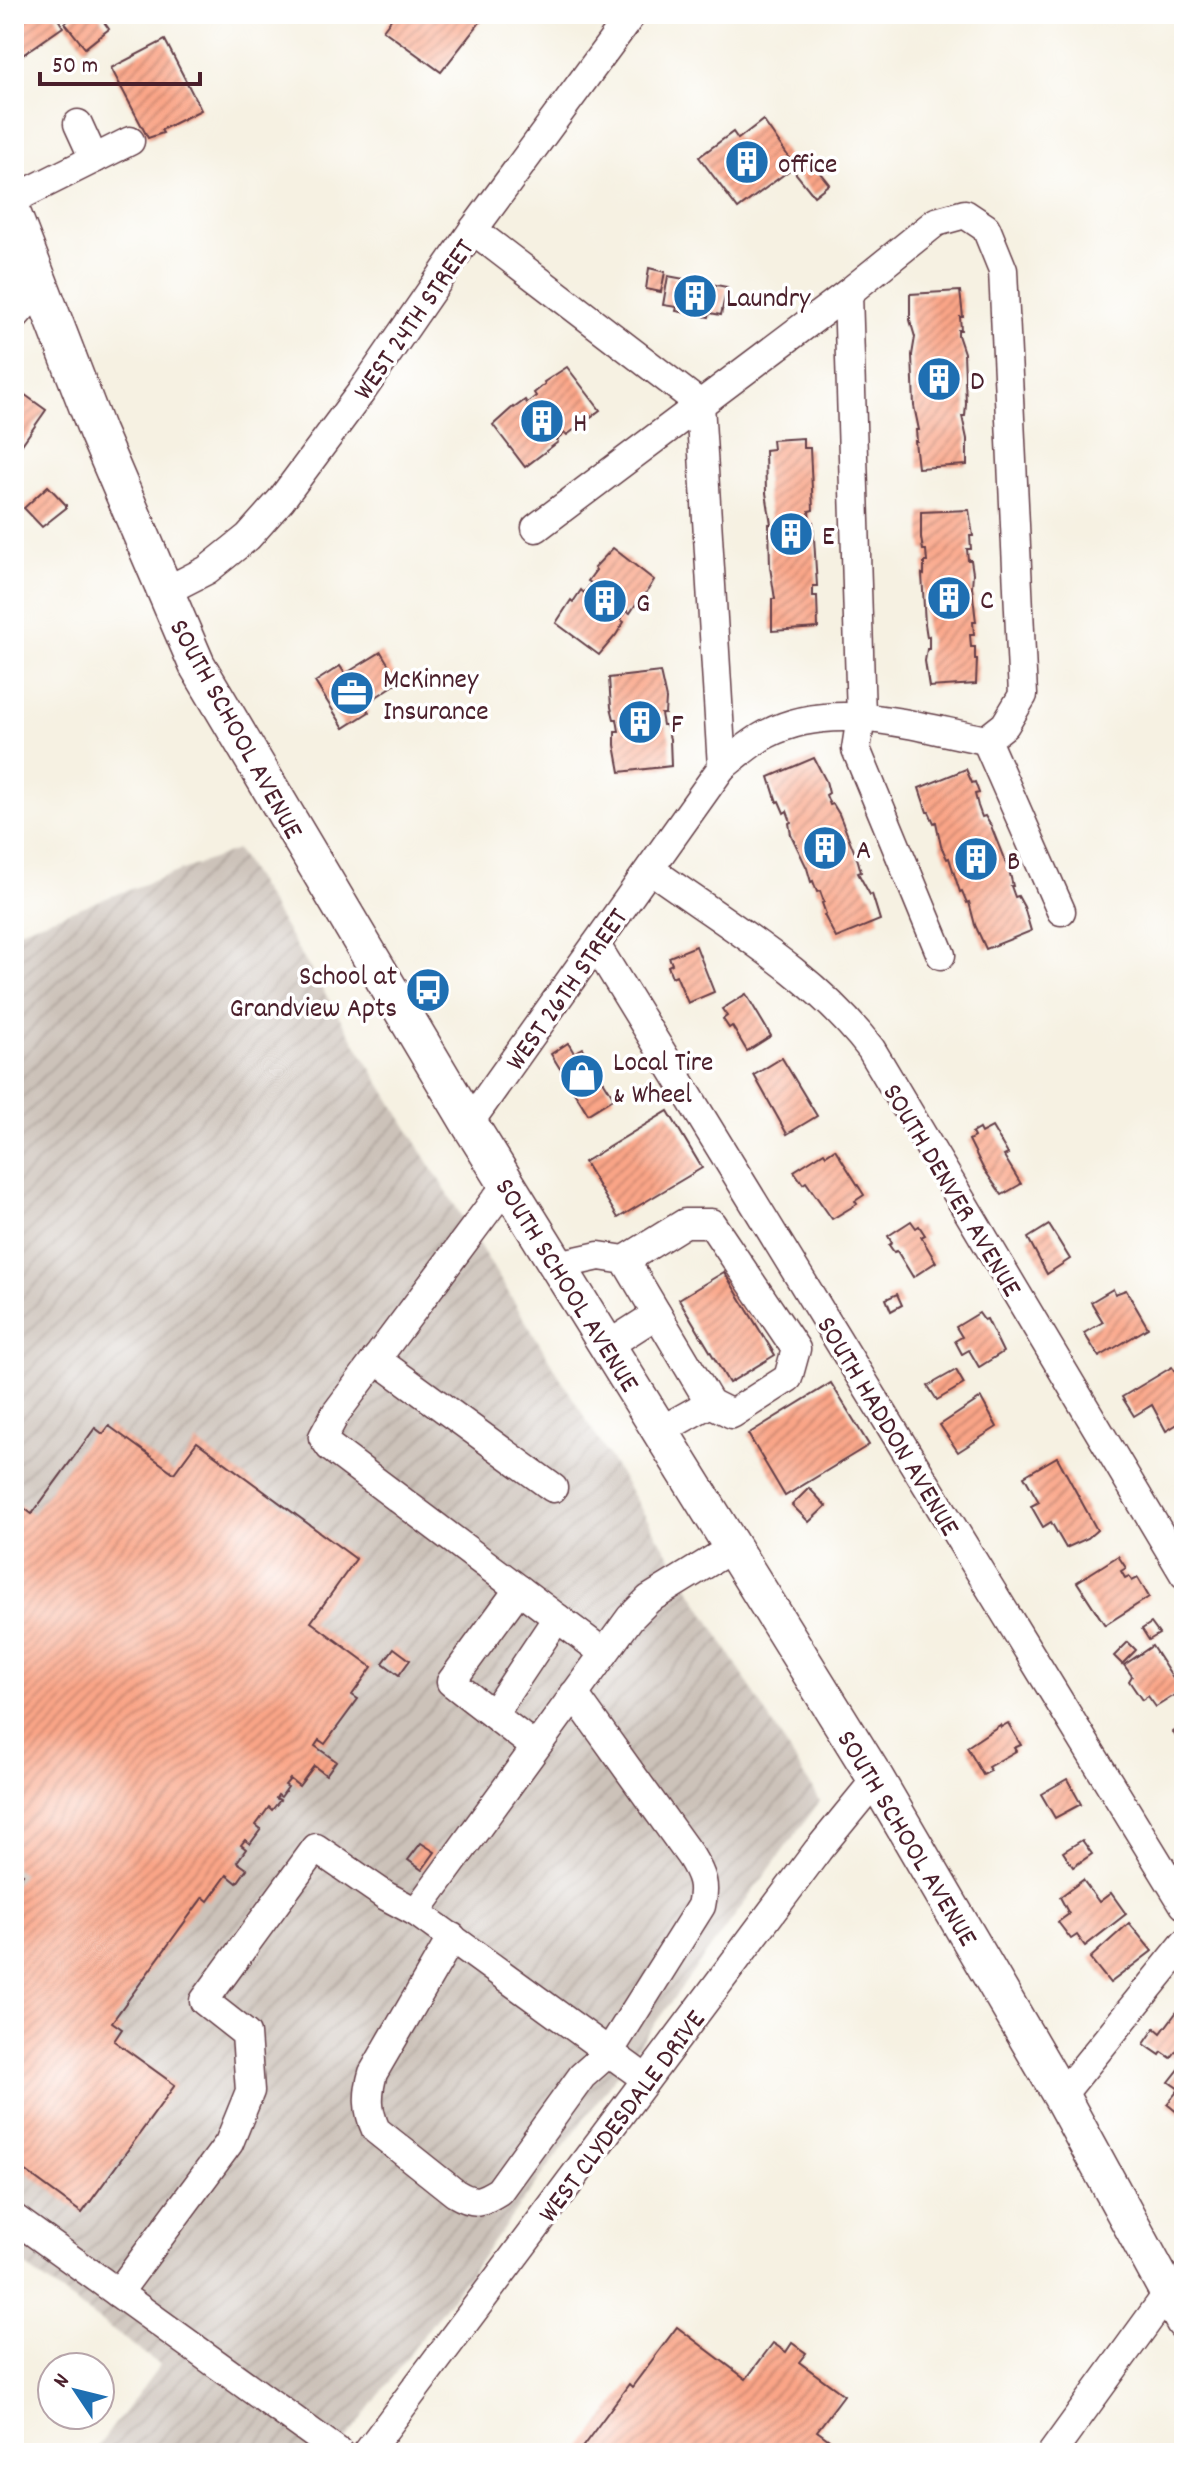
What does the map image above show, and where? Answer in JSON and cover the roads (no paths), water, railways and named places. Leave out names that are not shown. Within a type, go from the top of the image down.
[{"type":"main road","name":"SOUTH SCHOOL AVENUE","points":[[14,217],[97,432],[197,665],[469,1123],[876,1779],[1061,2096],[1176,2307]]},
{"type":"street","name":"WEST 24TH STREET","points":[[164,592],[207,570],[248,537],[281,500],[362,391],[473,230],[632,14]]},
{"type":"street","points":[[78,124],[94,159]]},
{"type":"street","points":[[14,199],[130,141]]},
{"type":"street","points":[[536,528],[848,293],[936,222],[965,214],[986,228],[1003,270],[1023,695],[1005,725],[986,740],[1061,911]]},
{"type":"street","points":[[473,230],[700,404],[722,767]]},
{"type":"street","points":[[14,317],[41,286]]},
{"type":"street","points":[[848,293],[861,717],[856,749],[941,955]]},
{"type":"street","name":"WEST 26TH STREET","points":[[469,1123],[722,767],[766,734],[813,718],[861,717],[986,740]]},
{"type":"street","name":"SOUTH DENVER AVENUE","points":[[656,861],[805,981],[862,1037],[1184,1574]]},
{"type":"street","name":"SOUTH HADDON AVENUE","points":[[596,945],[1184,1905]]},
{"type":"street","points":[[507,1184],[326,1427],[323,1437],[325,1442],[604,1653]]},
{"type":"street","points":[[558,1265],[599,1256],[625,1260],[685,1223],[711,1223],[796,1349],[788,1378],[732,1414],[710,1403],[625,1260]]},
{"type":"street","points":[[607,1346],[657,1314]]},
{"type":"street","points":[[376,1359],[553,1488]]},
{"type":"street","points":[[660,1431],[710,1403]]},
{"type":"street","points":[[416,1912],[630,1618],[649,1599],[732,1548]]},
{"type":"street","points":[[519,1589],[451,1682],[535,1747]]},
{"type":"street","points":[[493,1714],[557,1618]]},
{"type":"street","points":[[452,1937],[373,2073],[368,2092],[369,2115],[376,2130],[455,2193],[468,2201],[483,2200],[499,2191],[582,2076],[609,2052],[701,1906],[705,1888],[691,1857],[574,1694]]},
{"type":"street","name":"WEST CLYDESDALE DRIVE","points":[[367,2453],[818,1850],[876,1779]]},
{"type":"street","points":[[118,2293],[229,2143],[250,2091],[246,2034],[204,2001],[316,1848],[452,1937],[646,2079]]},
{"type":"street","points":[[1061,2096],[1184,1944]]},
{"type":"street","points":[[14,2218],[340,2453]]},
{"type":"street","points":[[1052,2453],[1176,2307]]},
{"type":"place","name":"office","points":[[747,162]]},
{"type":"place","name":"Laundry","points":[[695,296]]},
{"type":"place","name":"D","points":[[939,379]]},
{"type":"place","name":"H","points":[[542,421]]},
{"type":"place","name":"E","points":[[791,534]]},
{"type":"place","name":"C","points":[[949,598]]},
{"type":"place","name":"G","points":[[605,601]]},
{"type":"place","name":"McKinney Insurance","points":[[352,693]]},
{"type":"place","name":"F","points":[[640,722]]},
{"type":"place","name":"A","points":[[825,848]]},
{"type":"place","name":"B","points":[[976,859]]},
{"type":"place","name":"School at Grandview Apts","points":[[428,990]]},
{"type":"place","name":"Local Tire & Wheel","points":[[582,1076]]}]
